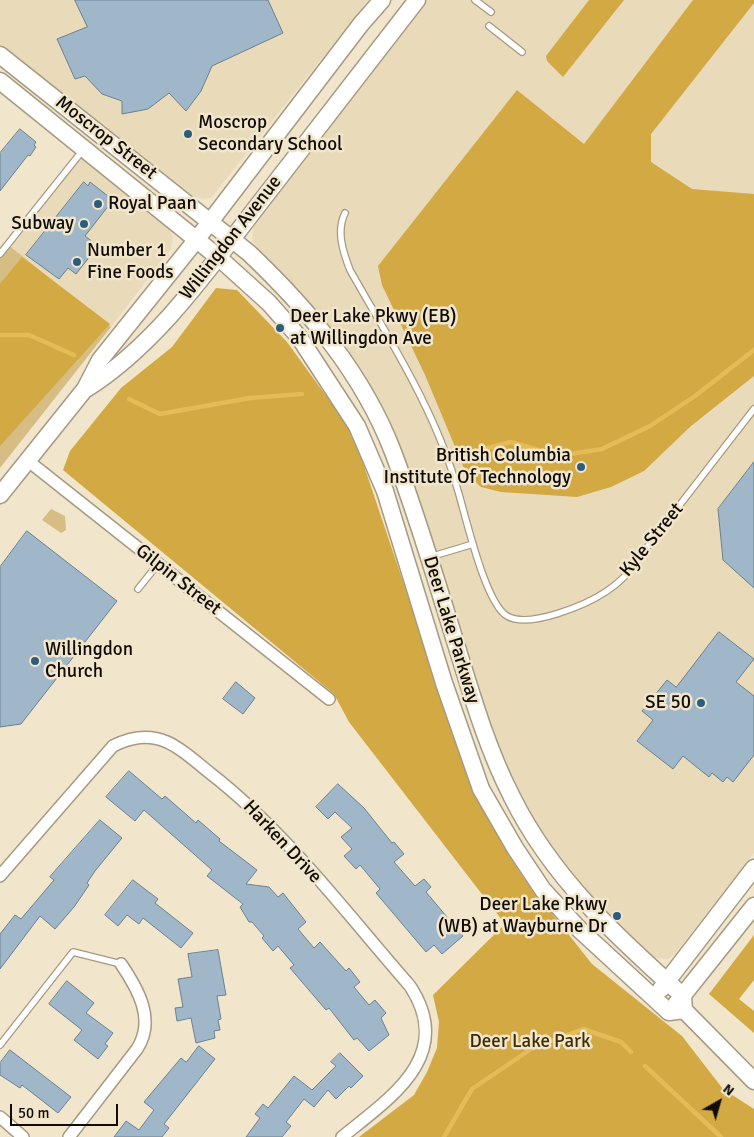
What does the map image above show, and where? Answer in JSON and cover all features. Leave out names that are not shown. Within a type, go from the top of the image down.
[{"type":"main road","name":"Willingdon Avenue","points":[[0,495],[86,389],[100,360],[197,239],[361,24],[382,0]]},
{"type":"main road","name":"Willingdon Avenue","points":[[86,389],[114,371],[163,322],[218,257],[417,0]]},
{"type":"main road","name":"Moscrop Street","points":[[0,55],[232,239]]},
{"type":"main road","name":"Moscrop Street","points":[[1,84],[84,148],[218,257]]},
{"type":"main road","name":"Deer Lake Parkway","points":[[232,239],[284,286],[316,322],[368,401],[392,450],[429,557],[478,718],[496,765],[512,799],[533,835],[583,901],[611,931],[667,982],[679,1006],[754,1081]]},
{"type":"main road","name":"Deer Lake Parkway","points":[[218,257],[269,303],[299,337],[357,426],[385,491],[444,683],[481,789],[515,848],[543,890],[574,924],[654,998],[679,1006]]},
{"type":"main road","points":[[654,998],[754,868]]},
{"type":"main road","points":[[679,1006],[754,906]]},
{"type":"street","points":[[1,84],[14,66]]},
{"type":"street","name":"Gilpin Street","points":[[28,460],[329,699]]},
{"type":"street","name":"Harken Drive","points":[[0,876],[113,746],[129,738],[147,737],[176,747],[243,799],[270,825],[410,986],[421,1005],[425,1036],[422,1053],[414,1070],[396,1092],[342,1137]]},
{"type":"street","points":[[68,1137],[137,1049],[144,1035],[145,1016],[137,987],[121,964]]},
{"type":"street","points":[[0,1117],[23,1137]]},
{"type":"lane","points":[[475,0],[491,12]]},
{"type":"lane","points":[[489,26],[522,52]]},
{"type":"lane","points":[[0,254],[84,148]]},
{"type":"lane","name":"Kyle Street","points":[[345,213],[341,220],[343,251],[350,270],[434,425],[450,460],[473,544],[492,597],[498,609],[506,616],[517,621],[560,612],[607,591],[639,561],[754,409]]},
{"type":"lane","points":[[429,557],[473,544]]},
{"type":"lane","points":[[138,589],[158,564]]},
{"type":"lane","points":[[0,1045],[73,952],[121,964]]},
{"type":"shaded area","name":"Moscrop Secondary School","points":[[0,0],[368,0],[211,198],[202,199],[193,196],[0,45]]},
{"type":"shaded area","name":"British Columbia Institute Of Technology","points":[[427,0],[754,0],[754,853],[675,954],[668,959],[655,958],[648,954],[592,900],[552,849],[536,825],[508,773],[493,734],[412,481],[387,420],[369,384],[324,318],[258,249],[252,240],[254,223]]},
{"type":"shaded area","points":[[78,156],[168,227],[173,237],[171,249],[111,327],[7,245]]},
{"type":"shaded area","points":[[7,244],[111,327],[0,468],[0,254]]},
{"type":"shaded area","points":[[51,509],[65,516],[66,530],[61,533],[42,520]]},
{"type":"green space","points":[[589,0],[624,0],[563,77],[547,61],[546,56]]},
{"type":"green space","points":[[693,0],[754,0],[754,3],[651,134],[651,162],[692,189],[754,194],[754,376],[691,426],[644,471],[611,487],[577,497],[501,492],[481,487],[466,473],[425,375],[382,285],[378,266],[517,90],[584,144]]},
{"type":"green space","points":[[22,257],[110,324],[0,446],[0,284]]},
{"type":"green space","name":"Deer Lake Park","points":[[216,288],[237,290],[287,342],[353,433],[472,787],[505,849],[523,877],[592,964],[682,1036],[723,1089],[754,1109],[754,1137],[359,1137],[414,1095],[427,1072],[437,1048],[439,1022],[433,995],[505,924],[349,722],[334,694],[63,470],[70,451],[121,388],[172,347]]},
{"type":"green space","points":[[754,935],[754,980],[739,999],[754,1011],[754,1033],[709,994]]},
{"type":"building","points":[[75,0],[268,0],[283,33],[212,66],[201,91],[186,111],[169,93],[148,109],[122,114],[122,101],[102,94],[85,76],[75,79],[57,39],[87,27]]},
{"type":"building","points":[[20,129],[36,142],[34,145],[36,147],[0,191],[0,153]]},
{"type":"building","points":[[84,182],[88,186],[90,182],[113,200],[85,236],[98,246],[76,274],[68,268],[59,279],[26,255]]},
{"type":"building","points":[[754,462],[754,588],[723,560],[718,509]]},
{"type":"building","name":"Willingdon Church","points":[[27,531],[117,601],[21,724],[0,727],[0,567]]},
{"type":"building","name":"SE 50","points":[[719,632],[754,659],[736,682],[754,696],[754,755],[733,782],[727,777],[723,782],[712,773],[709,777],[683,756],[673,769],[637,741],[653,720],[642,711],[667,680],[676,687]]},
{"type":"building","points":[[236,682],[255,698],[243,714],[223,699]]},
{"type":"building","points":[[129,771],[162,799],[165,796],[196,823],[198,820],[220,839],[219,841],[257,870],[246,884],[269,887],[278,897],[283,893],[306,922],[298,929],[314,948],[320,942],[346,971],[349,968],[360,982],[354,987],[369,1005],[375,1000],[386,1013],[381,1018],[389,1035],[369,1051],[357,1038],[354,1040],[329,1008],[326,1010],[290,968],[294,965],[278,946],[273,951],[262,938],[264,936],[252,922],[249,922],[240,907],[243,904],[207,876],[212,870],[144,810],[135,821],[106,797]]},
{"type":"building","points":[[338,784],[364,808],[392,843],[394,842],[404,854],[394,862],[415,886],[424,879],[431,887],[426,892],[463,936],[442,954],[434,945],[426,952],[376,893],[380,889],[360,865],[356,869],[344,856],[352,849],[341,837],[352,828],[335,812],[328,819],[316,807]]},
{"type":"building","points":[[100,820],[122,838],[95,871],[87,883],[89,885],[74,907],[55,929],[40,916],[0,969],[0,934],[15,915],[21,919],[54,880],[50,877]]},
{"type":"building","points":[[133,880],[158,899],[155,903],[193,933],[181,948],[143,918],[139,924],[127,915],[118,926],[105,915]]},
{"type":"building","points":[[218,950],[226,995],[217,996],[221,1019],[218,1020],[220,1030],[214,1031],[215,1038],[196,1043],[191,1018],[177,1021],[175,1008],[183,1007],[178,979],[192,977],[188,954]]},
{"type":"building","points":[[67,981],[94,1003],[86,1013],[113,1033],[105,1044],[108,1046],[98,1059],[74,1040],[82,1030],[49,1004]]},
{"type":"building","points":[[199,1046],[215,1059],[164,1124],[169,1128],[162,1137],[114,1137],[126,1121],[139,1130],[154,1110],[144,1102],[181,1058],[186,1062]]},
{"type":"building","points":[[10,1050],[71,1097],[58,1113],[22,1085],[20,1088],[0,1075],[0,1063]]},
{"type":"building","points":[[340,1053],[363,1076],[351,1088],[349,1086],[336,1099],[328,1090],[314,1107],[304,1099],[286,1122],[291,1126],[282,1137],[246,1137],[260,1118],[255,1114],[263,1104],[268,1108],[294,1076],[312,1090],[336,1066],[331,1062]]},
{"type":"waterway","points":[[0,335],[29,335],[74,355]]},
{"type":"waterway","points":[[480,450],[511,442],[558,456],[602,449],[650,426],[695,396],[754,350]]},
{"type":"waterway","points":[[129,399],[160,414],[250,398],[302,394]]},
{"type":"waterway","points":[[444,1137],[472,1089],[531,1049],[583,1029],[621,1042],[631,1052]]},
{"type":"waterway","points":[[645,1066],[721,1137]]},
{"type":"place","name":"Moscrop Secondary School","points":[[188,134]]},
{"type":"place","name":"Royal Paan","points":[[98,204]]},
{"type":"place","name":"Subway","points":[[84,224]]},
{"type":"place","name":"Number 1 Fine Foods","points":[[77,262]]},
{"type":"place","name":"Deer Lake Pkwy (EB) at Willingdon Ave","points":[[280,328]]},
{"type":"place","name":"British Columbia Institute Of Technology","points":[[581,467]]},
{"type":"place","name":"Willingdon Church","points":[[35,661]]},
{"type":"place","name":"SE 50","points":[[701,703]]},
{"type":"place","name":"Deer Lake Pkwy (WB) at Wayburne Dr","points":[[617,916]]}]
